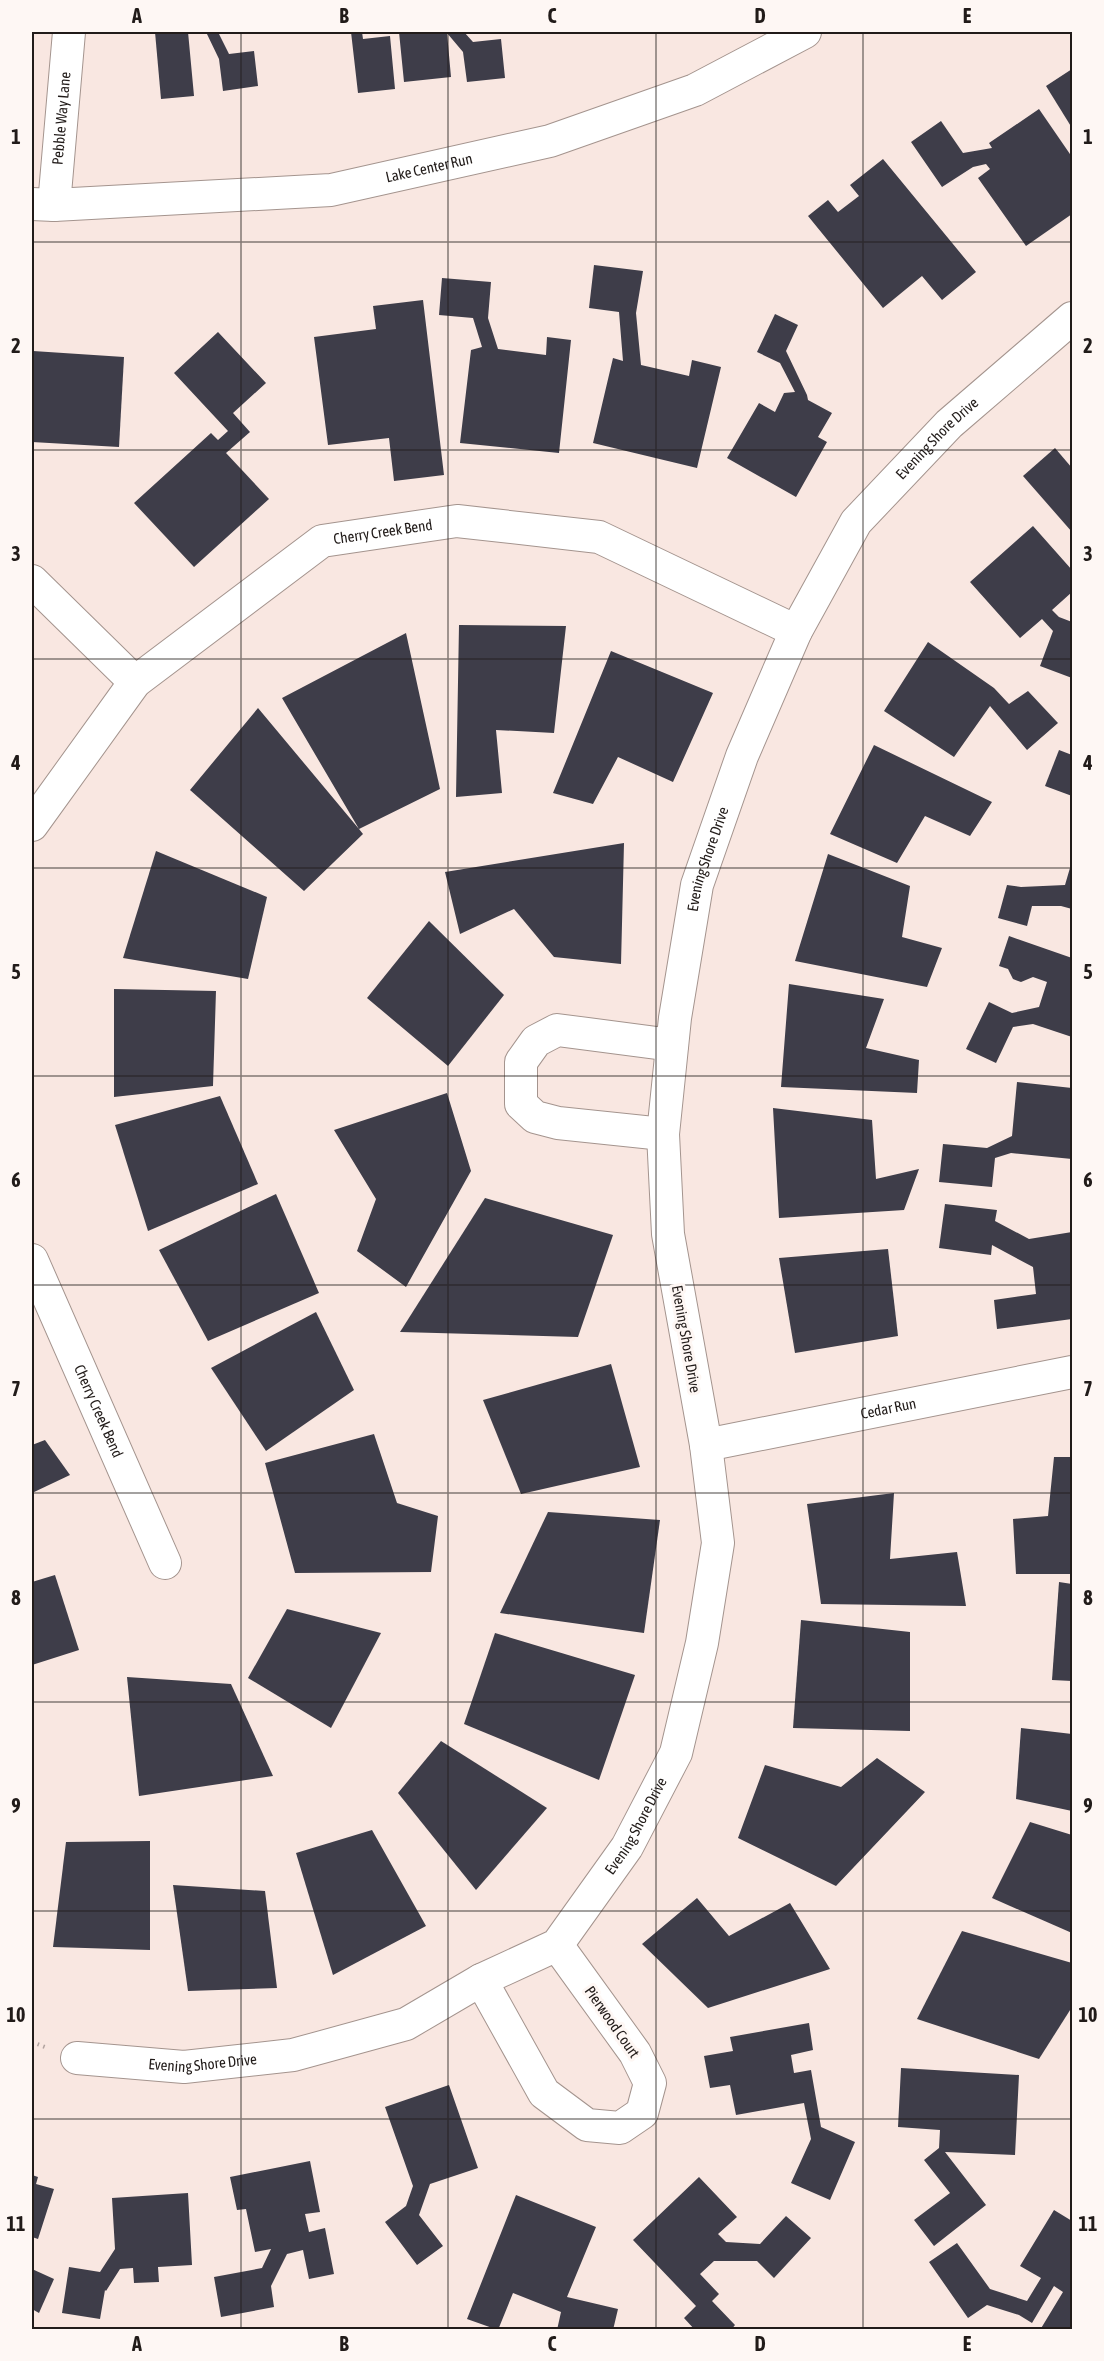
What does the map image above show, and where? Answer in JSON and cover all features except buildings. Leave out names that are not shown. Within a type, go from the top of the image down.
[{"type":"street","name":"Pebble Way Lane","points":[[43,204],[69,32]]},
{"type":"street","name":"Lake Center Run","points":[[43,204],[331,190],[550,141],[695,90],[805,32]]},
{"type":"street","name":"Evening Shore Drive","points":[[76,2058],[184,2067],[293,2055],[405,2025],[481,1980],[557,1945],[627,1847],[676,1753],[702,1643],[718,1543],[706,1445],[668,1234],[663,1134],[672,1045],[697,885],[742,756],[796,631],[856,522],[949,424],[1072,318]]},
{"type":"street","name":"Cherry Creek Bend","points":[[32,825],[135,682],[322,541],[458,521],[599,537],[796,631]]},
{"type":"street","points":[[32,581],[135,682]]},
{"type":"street","points":[[663,1134],[558,1123],[535,1117],[521,1104],[521,1062],[536,1041],[557,1030],[672,1045]]},
{"type":"street","name":"Cherry Creek Bend","points":[[32,1260],[165,1563]]},
{"type":"street","name":"Cedar Run","points":[[706,1445],[1072,1372]]},
{"type":"street","name":"Pierwood Court","points":[[481,1980],[544,2093],[587,2125],[620,2128],[642,2113],[650,2084],[636,2053],[557,1945]]}]
